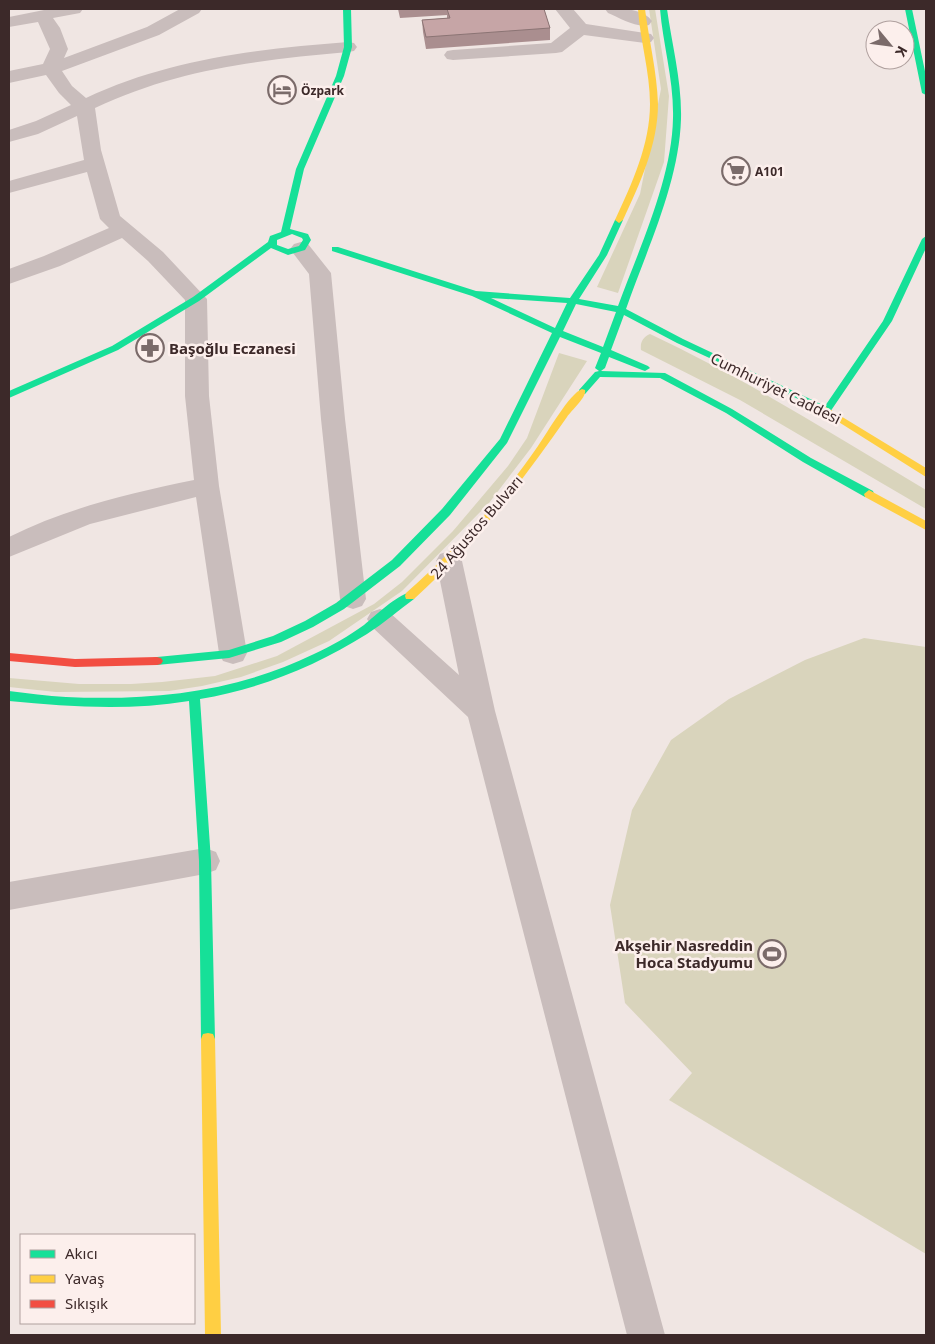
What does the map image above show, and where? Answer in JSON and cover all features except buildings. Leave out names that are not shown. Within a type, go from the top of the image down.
[{"type":"main road","points":[[285,232],[300,169],[340,76],[348,47],[347,9]]},
{"type":"main road","points":[[662,375],[598,374],[642,247],[668,182],[674,155],[677,115],[676,95],[663,9]]},
{"type":"main road","points":[[908,9],[926,93]]},
{"type":"main road","points":[[9,657],[53,663],[98,664],[138,663],[233,653],[274,640],[353,599],[390,569],[436,524],[495,455],[518,415],[573,301],[602,255],[620,219],[642,165],[654,104],[643,23]]},
{"type":"main road","points":[[9,395],[115,348],[196,299],[272,243],[273,238],[292,231],[319,245],[476,294],[557,334],[662,375],[729,411],[807,460],[926,526]]},
{"type":"main road","points":[[827,410],[888,321],[926,239]]},
{"type":"main road","points":[[272,243],[279,251],[287,252],[319,245]]},
{"type":"main road","name":"Cumhuriyet Caddesi","points":[[476,294],[573,301],[621,310],[680,341],[827,410],[926,473]]},
{"type":"main road","name":"24 Ağustos Bulvarı","points":[[9,696],[64,702],[114,703],[194,697],[235,689],[282,673],[317,658],[380,619],[422,586],[449,561],[499,503],[552,435],[568,408],[598,374]]},
{"type":"main road","points":[[194,697],[205,861],[213,1335]]},
{"type":"street","points":[[9,22],[74,9]]},
{"type":"street","points":[[9,77],[52,68],[153,31],[193,9]]},
{"type":"street","points":[[564,9],[580,29]]},
{"type":"street","points":[[614,9],[643,23]]},
{"type":"street","points":[[42,15],[51,28],[59,49],[52,68],[61,84],[74,100],[85,105]]},
{"type":"street","points":[[453,55],[556,48],[580,29],[643,23]]},
{"type":"street","points":[[9,136],[30,132],[85,105],[170,74],[281,52],[348,47]]},
{"type":"street","points":[[85,105],[91,150],[110,219],[162,263],[196,299],[197,396],[207,486],[233,653]]},
{"type":"street","points":[[9,187],[96,163]]},
{"type":"street","points":[[9,277],[52,261],[124,229]]},
{"type":"street","points":[[319,245],[333,420],[353,599]]},
{"type":"street","points":[[9,548],[72,519],[127,504],[207,486]]},
{"type":"street","points":[[449,561],[481,711],[640,1334]]},
{"type":"street","points":[[380,619],[481,711]]},
{"type":"street","points":[[9,896],[205,861]]},
{"type":"shaded area","points":[[649,9],[655,9],[669,96],[664,162],[618,293],[597,287],[640,194],[661,89]]},
{"type":"shaded area","points":[[650,334],[756,389],[926,490],[926,509],[740,400],[641,350],[642,340]]},
{"type":"shaded area","points":[[559,353],[587,361],[531,448],[489,503],[402,591],[329,641],[283,662],[241,677],[169,691],[56,692],[9,687],[9,678],[79,684],[131,684],[215,676],[277,656],[374,604],[402,582],[453,531],[508,466],[527,438]]},
{"type":"shaded area","name":"Akşehir Nasreddin Hoca Stadyumu","points":[[864,638],[926,647],[926,1254],[669,1100],[692,1073],[625,1003],[610,905],[632,810],[671,740],[729,699],[805,660]]},
{"type":"traffic: fast","points":[[285,232],[300,169],[340,76],[348,47],[347,9]]},
{"type":"traffic: fast","points":[[600,368],[664,191],[674,149],[677,118],[675,87],[663,9]]},
{"type":"traffic: fast","points":[[908,9],[926,93]]},
{"type":"traffic: fast","points":[[157,661],[229,654],[277,639],[309,624],[340,606],[396,563],[446,512],[504,441],[573,301],[603,255],[619,220]]},
{"type":"traffic: fast","points":[[292,231],[305,236],[307,240],[302,248],[288,252],[274,247],[272,243],[273,238],[292,231]]},
{"type":"traffic: fast","points":[[827,410],[887,321],[926,239]]},
{"type":"traffic: fast","points":[[9,395],[115,348],[196,299],[272,243]]},
{"type":"traffic: fast","points":[[335,249],[475,294]]},
{"type":"traffic: fast","points":[[645,368],[538,324],[475,294],[573,301],[621,310],[680,341],[821,407]]},
{"type":"traffic: fast","points":[[582,392],[598,374],[662,375],[729,411],[807,460],[869,494]]},
{"type":"traffic: fast","points":[[9,696],[65,702],[119,703],[171,700],[222,691],[271,677],[318,657],[365,630],[410,596]]},
{"type":"traffic: fast","points":[[194,697],[205,861],[208,1039]]},
{"type":"traffic: slow","points":[[619,220],[642,163],[651,133],[653,118],[652,80],[641,9]]},
{"type":"traffic: slow","points":[[410,596],[460,549],[505,497],[582,392]]},
{"type":"traffic: slow","points":[[821,407],[926,473]]},
{"type":"traffic: slow","points":[[869,494],[926,526]]},
{"type":"traffic: slow","points":[[208,1039],[213,1335]]},
{"type":"traffic: jam","points":[[9,657],[75,663],[157,661]]},
{"type":"place","name":"Özpark","points":[[282,90]]},
{"type":"place","name":"A101","points":[[736,171]]},
{"type":"place","name":"Başoğlu Eczanesi","points":[[150,348]]},
{"type":"place","name":"Akşehir Nasreddin Hoca Stadyumu","points":[[772,954]]}]
